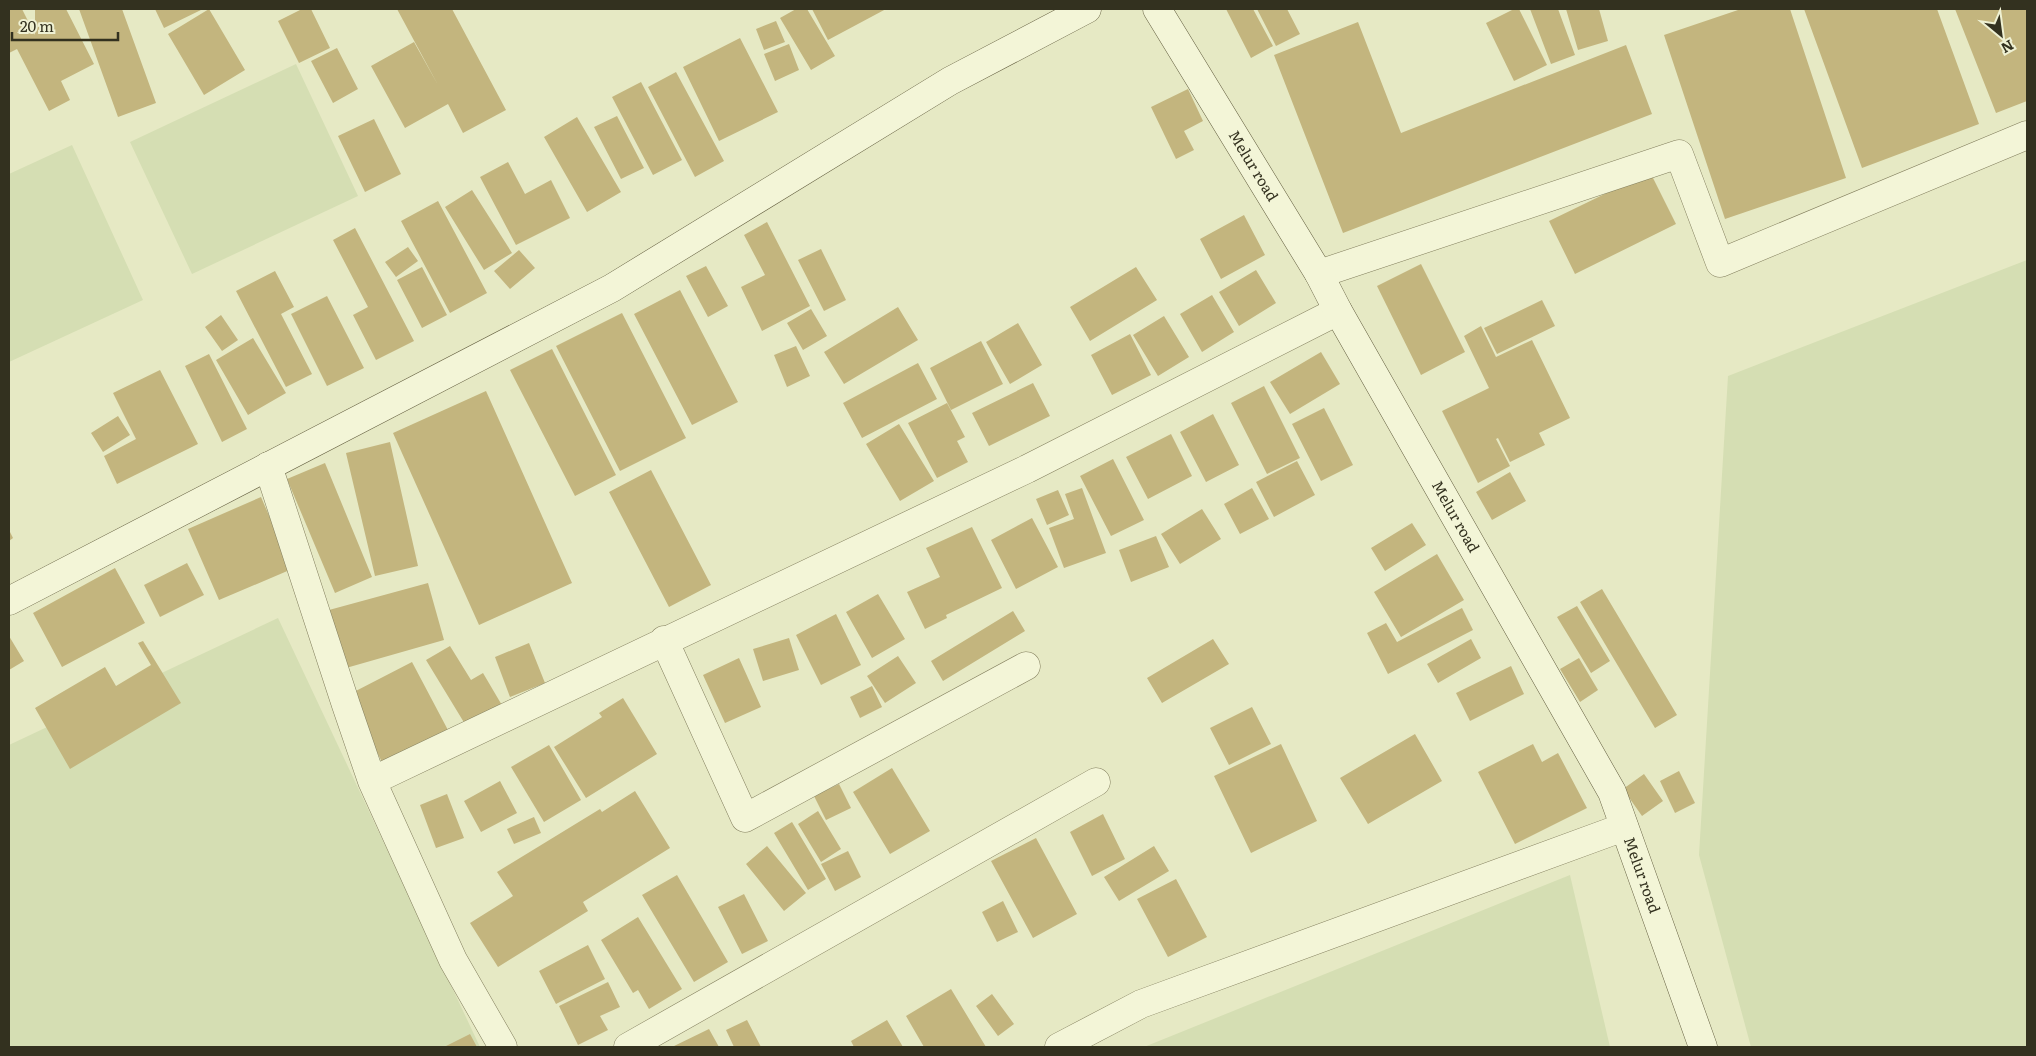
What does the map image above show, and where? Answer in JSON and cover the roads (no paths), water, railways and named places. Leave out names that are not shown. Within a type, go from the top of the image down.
[{"type":"street","points":[[9,601],[612,288],[950,81],[1087,9]]},
{"type":"street","name":"Melur road","points":[[1157,9],[1319,274],[1338,311],[1612,792],[1703,1047]]},
{"type":"street","points":[[1319,274],[1679,154],[1720,263],[2027,135]]},
{"type":"street","points":[[372,781],[664,640],[1027,469],[1338,311]]},
{"type":"street","points":[[268,466],[372,781],[454,960],[503,1047]]},
{"type":"street","points":[[664,640],[745,818],[1026,666]]},
{"type":"street","points":[[628,1047],[1096,782]]},
{"type":"street","points":[[1059,1047],[1141,1004],[1624,827]]}]
